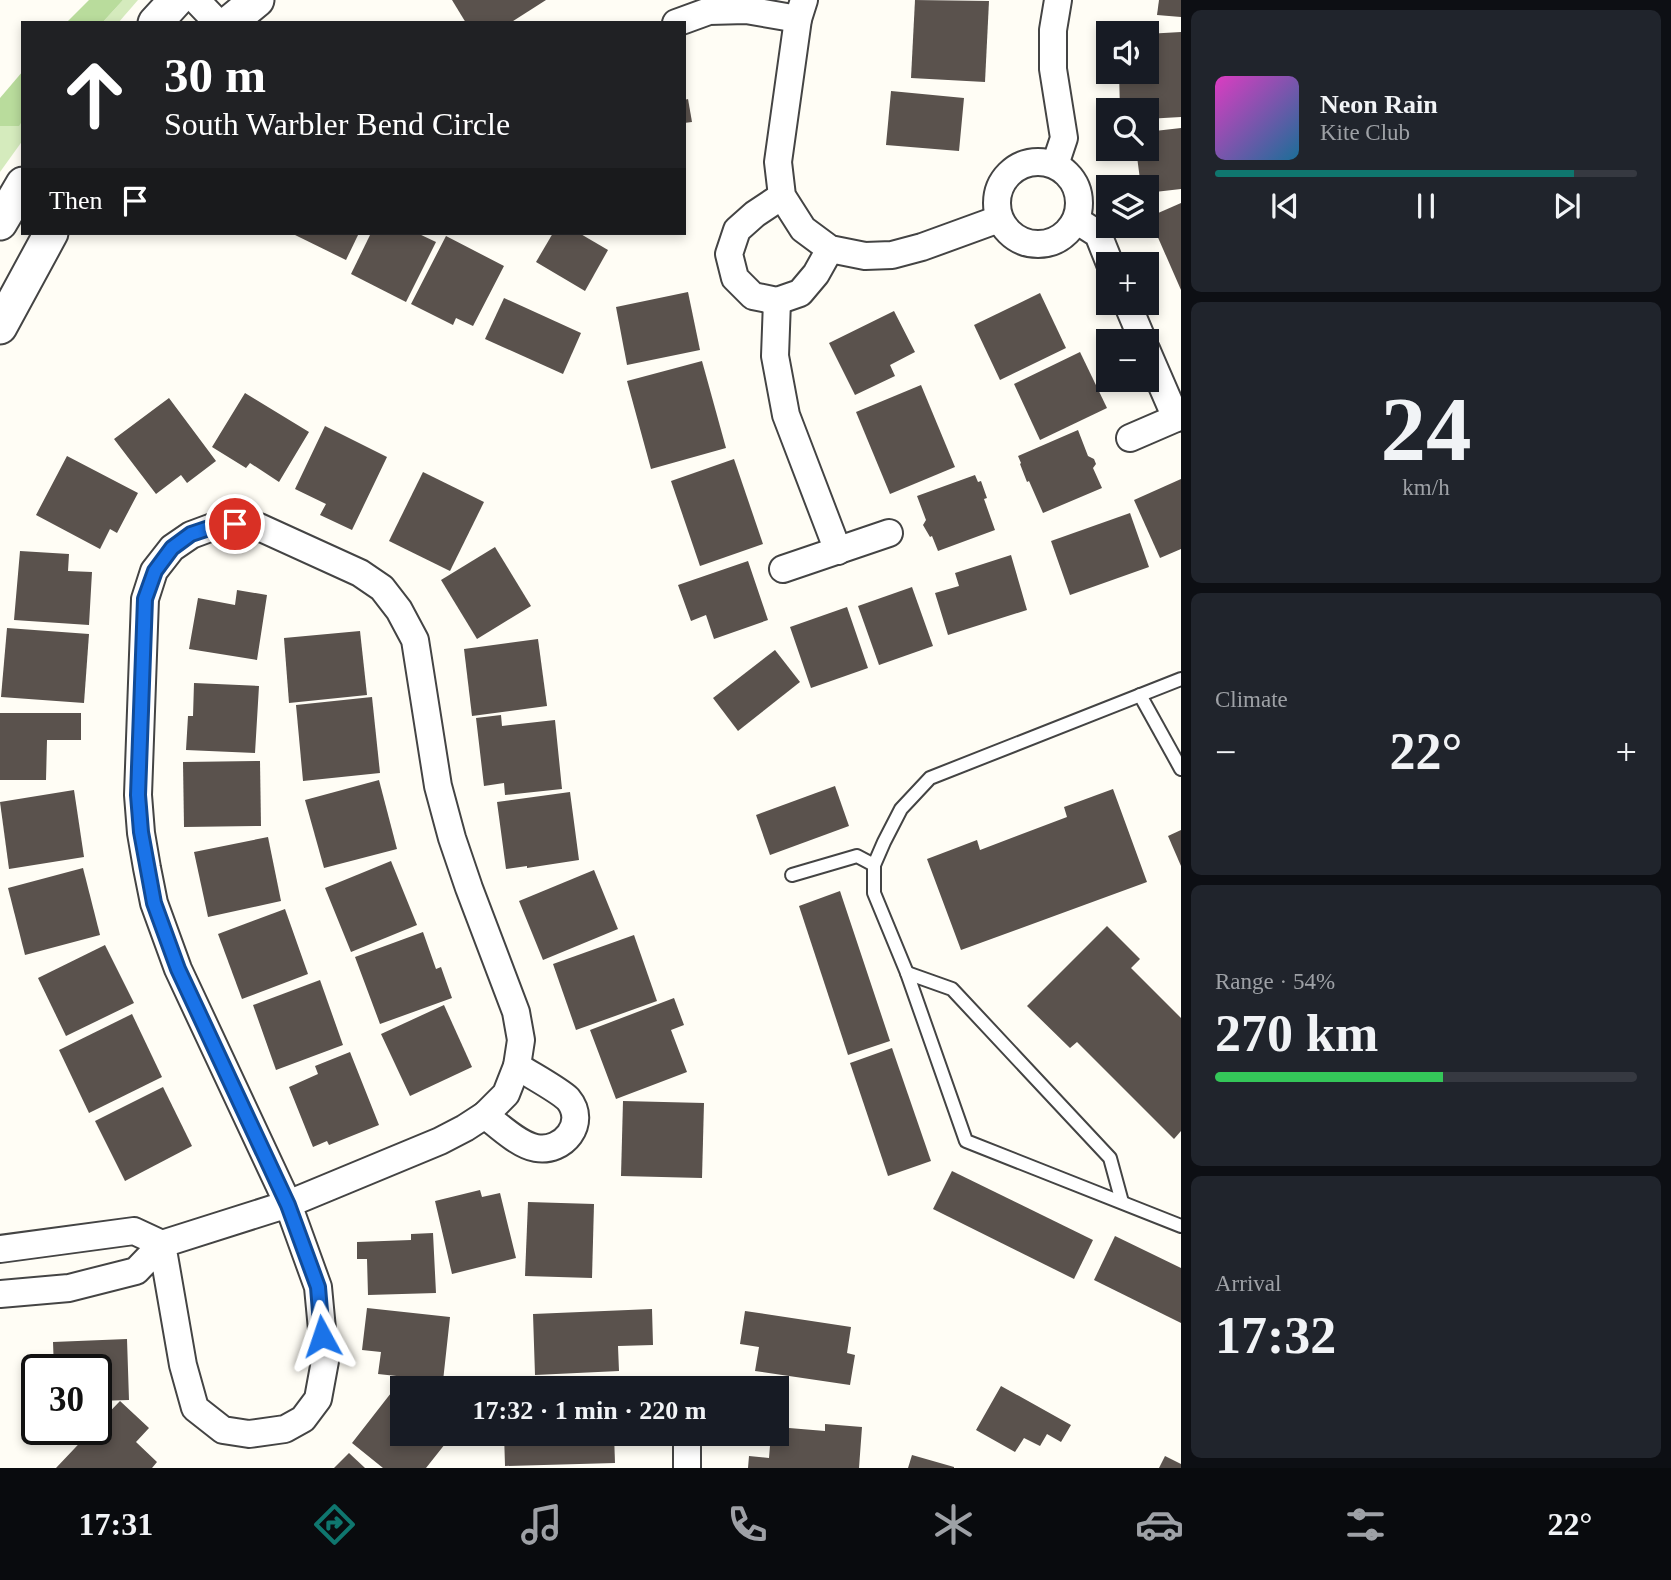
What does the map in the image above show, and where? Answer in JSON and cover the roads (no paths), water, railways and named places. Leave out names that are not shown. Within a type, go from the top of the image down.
[{"type":"street","points":[[157,21],[176,0]]},
{"type":"street","points":[[196,0],[216,21]]},
{"type":"street","points":[[231,21],[257,0]]},
{"type":"street","points":[[1055,165],[1063,138],[1052,69],[1053,30],[1058,0]]},
{"type":"street","points":[[682,21],[709,11],[799,6],[778,162],[782,196],[803,229],[830,249],[865,256],[892,255],[999,219]]},
{"type":"street","points":[[1039,162],[1055,165],[1068,175],[1076,189],[1079,204],[1076,219],[1067,232],[1055,241],[1040,244],[1024,242],[1011,234],[999,219],[999,189],[1008,175],[1022,165],[1039,162]]},
{"type":"street","points":[[0,223],[21,187]]},
{"type":"street","points":[[782,196],[737,230],[729,254],[735,278],[753,296],[777,301],[800,293],[816,274],[830,249]]},
{"type":"street","points":[[1076,219],[1097,234],[1105,252]]},
{"type":"street","points":[[0,327],[50,235]]},
{"type":"street","points":[[777,301],[775,356],[786,415],[838,551]]},
{"type":"street","points":[[1130,438],[1178,417],[1159,377]]},
{"type":"street","points":[[0,1294],[69,1288],[136,1271],[162,1244],[288,1205],[440,1142],[485,1115],[506,1094],[517,1066],[521,1040],[516,1012],[469,888],[438,786],[415,640],[399,610],[382,588],[360,573],[259,527],[235,524],[218,525],[191,534],[172,548],[155,571],[145,599],[138,795],[141,832],[154,903],[178,969],[288,1205],[318,1287],[325,1361],[318,1399],[303,1419],[285,1429],[249,1434],[223,1430],[195,1408],[183,1365],[162,1244]]},
{"type":"street","points":[[783,569],[889,533]]},
{"type":"street","points":[[485,1115],[514,1138],[534,1148],[550,1148],[565,1140],[574,1127],[576,1112],[567,1098],[517,1066]]},
{"type":"street","points":[[0,1249],[134,1231],[162,1244]]},
{"type":"street","points":[[687,1446],[687,1468]]},
{"type":"lane","points":[[1181,679],[930,778],[901,809],[874,865],[874,893],[907,973],[966,1141],[1181,1226]]},
{"type":"lane","points":[[1140,695],[1181,769]]},
{"type":"lane","points":[[792,875],[857,856],[874,865]]},
{"type":"lane","points":[[907,973],[952,989],[1111,1158],[1122,1202]]}]
